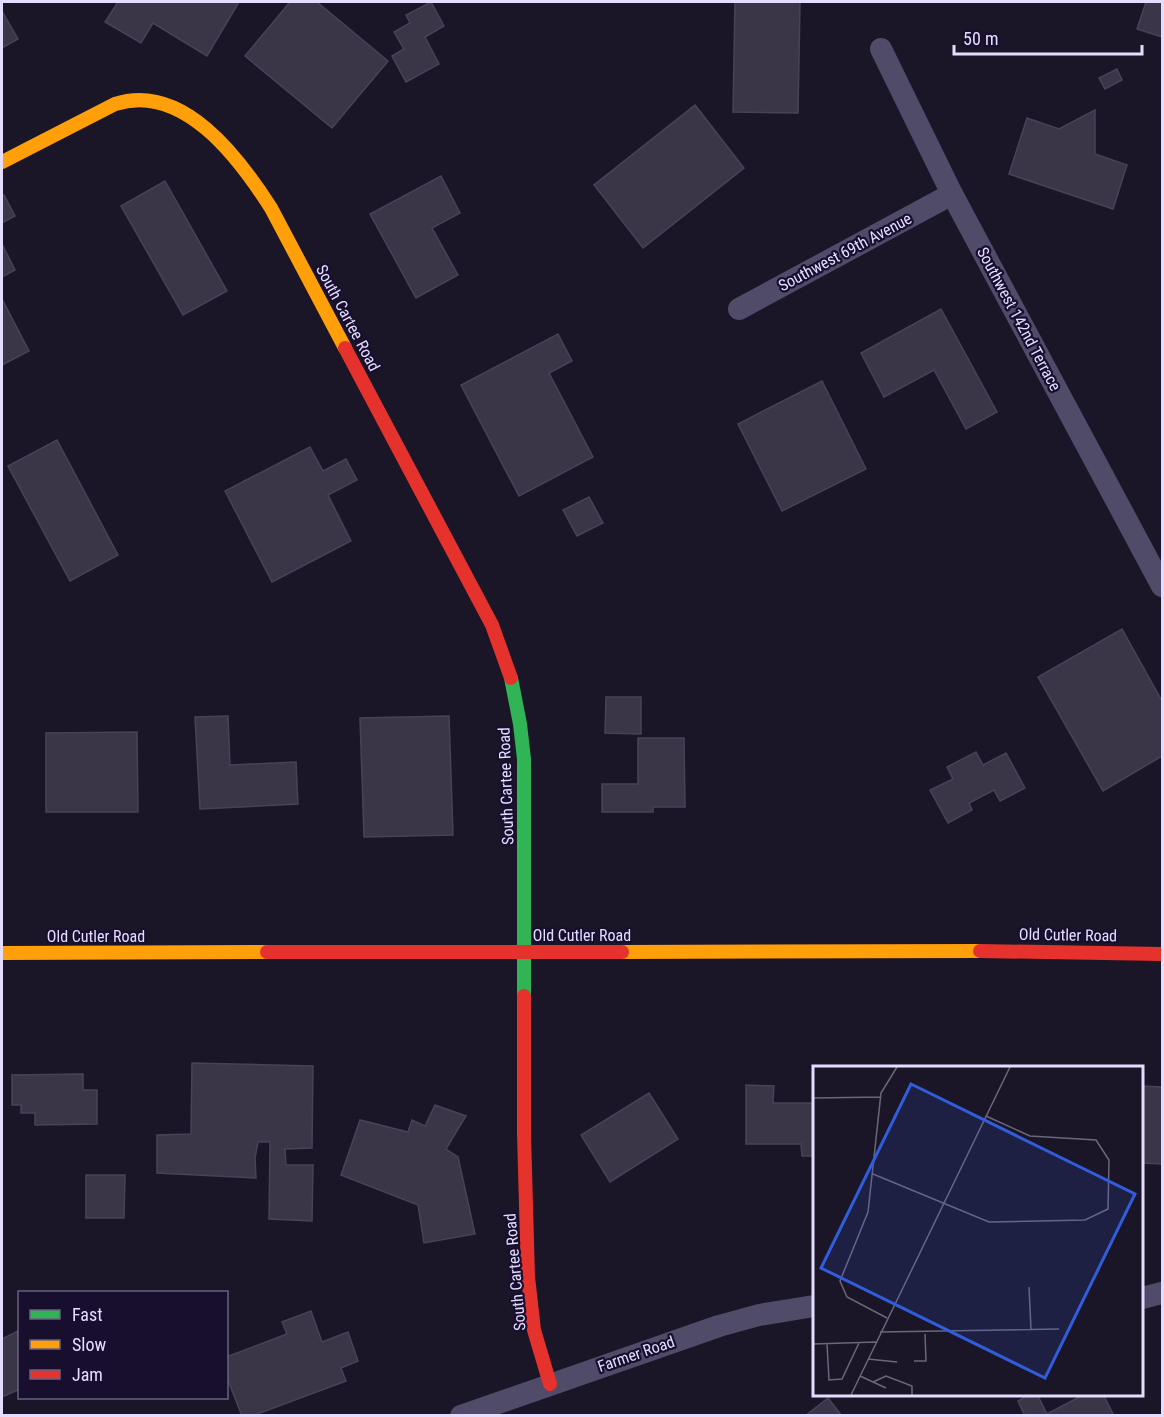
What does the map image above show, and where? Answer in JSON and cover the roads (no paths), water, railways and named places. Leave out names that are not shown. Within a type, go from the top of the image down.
[{"type":"street","name":"Southwest 142nd Terrace","points":[[881,49],[952,194],[1162,586]]},
{"type":"street","name":"South Cartee Road","points":[[2,162],[99,111],[128,100],[145,99],[163,102],[182,111],[201,126],[243,168],[271,208],[492,625],[503,651],[517,700],[524,759],[525,1146],[528,1277],[534,1330],[550,1384]]},
{"type":"street","name":"Southwest 69th Avenue","points":[[739,309],[952,194]]},
{"type":"street","name":"Old Cutler Road","points":[[2,953],[1021,951],[1162,954]]},
{"type":"street","points":[[1143,1298],[1162,1293]]},
{"type":"street","name":"Farmer Road","points":[[461,1416],[719,1326],[759,1315],[813,1306]]}]
